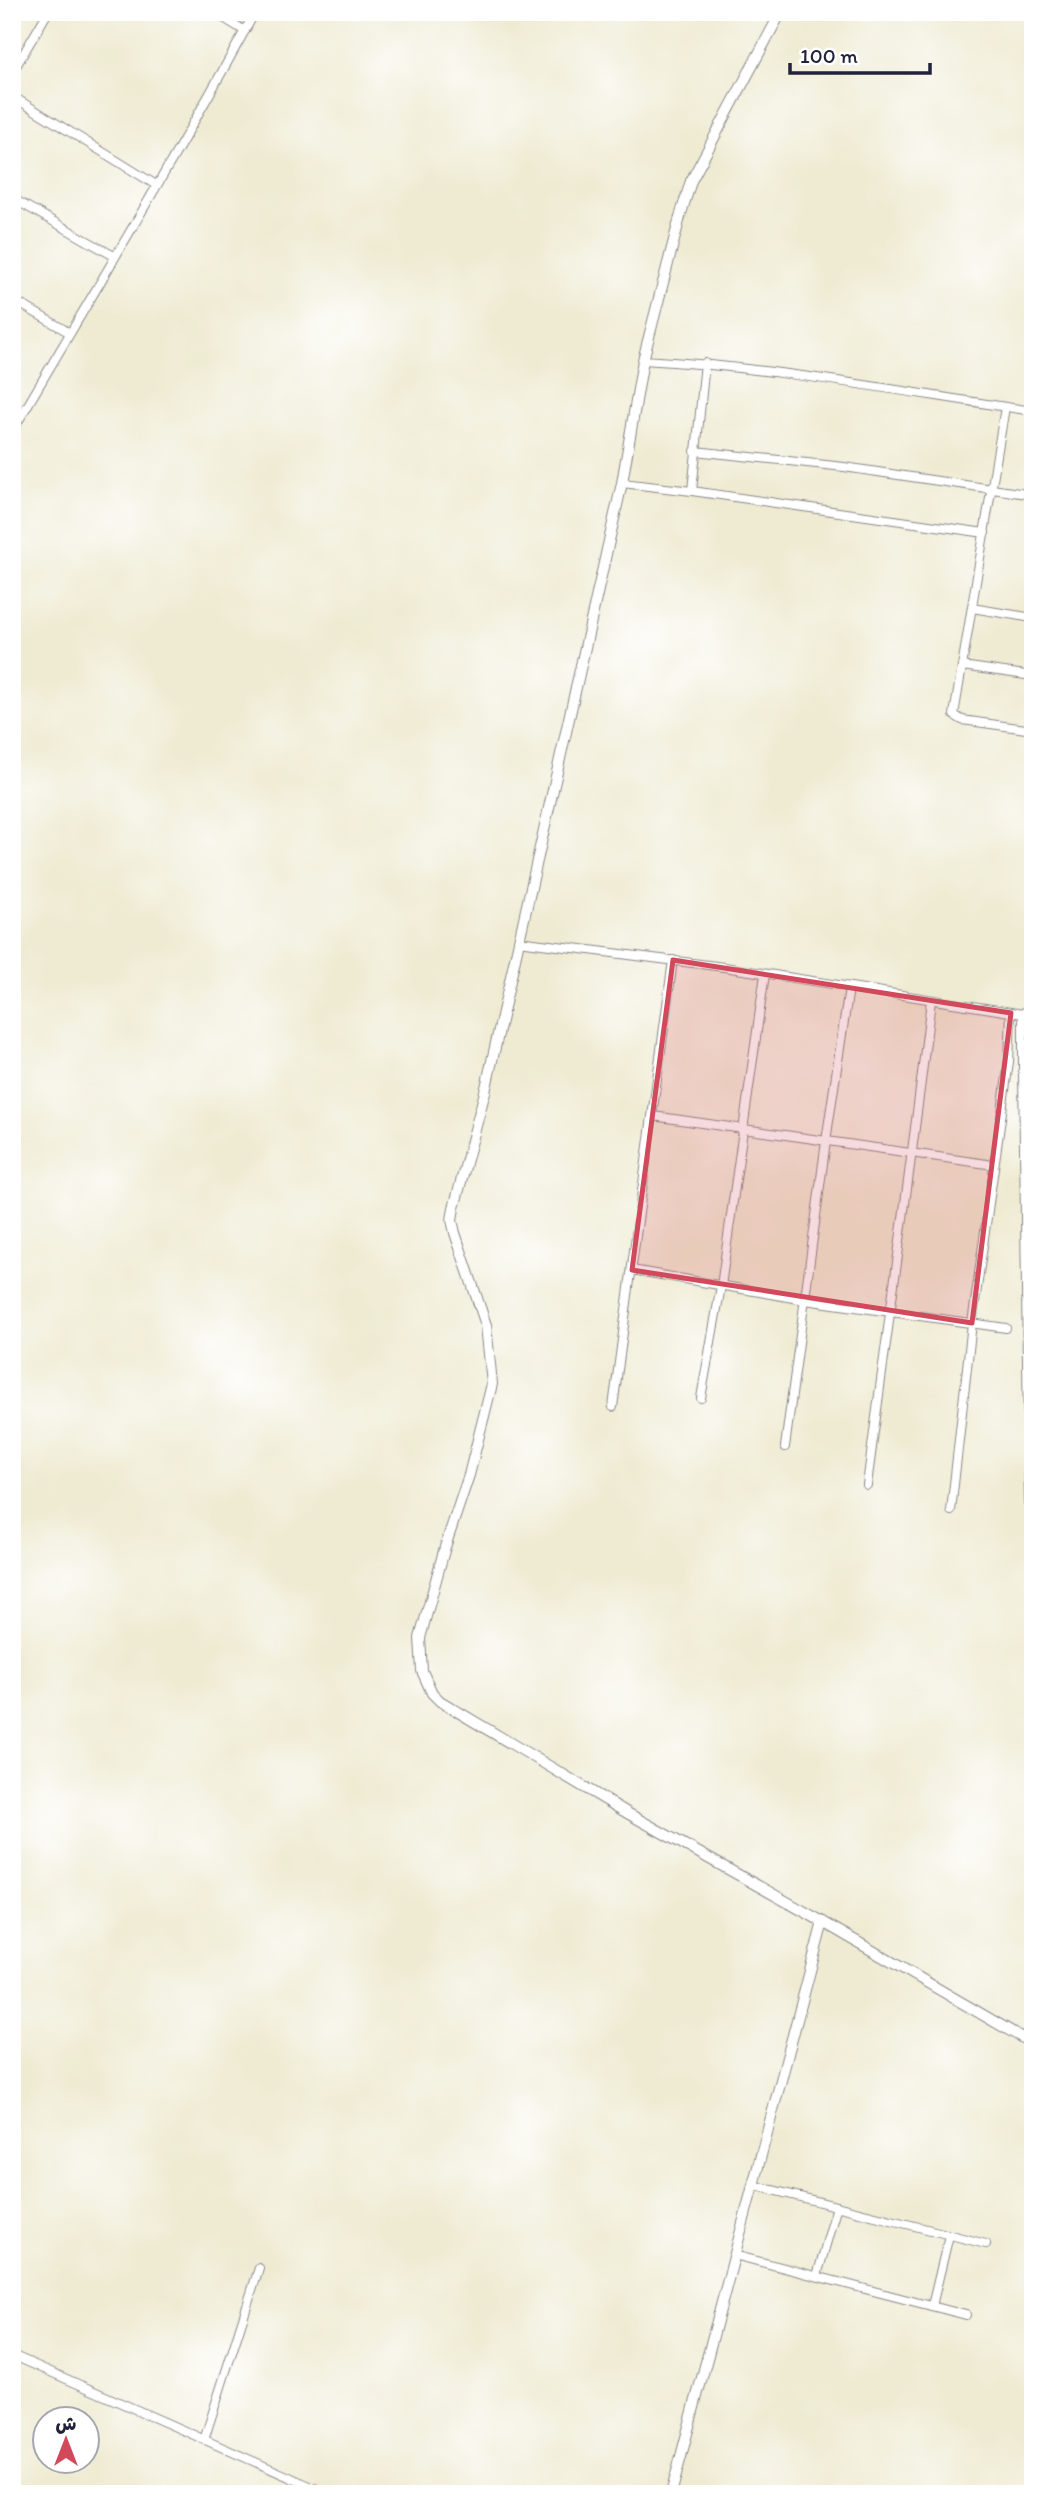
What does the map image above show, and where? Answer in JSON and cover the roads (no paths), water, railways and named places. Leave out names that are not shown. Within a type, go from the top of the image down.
[{"type":"street","points":[[12,73],[48,12]]},
{"type":"street","points":[[214,12],[245,31]]},
{"type":"street","points":[[12,432],[87,307],[255,12]]},
{"type":"street","points":[[781,12],[691,181],[643,360],[622,483],[485,1092],[452,1220],[486,1325],[492,1384],[469,1475],[445,1547],[420,1639],[422,1671],[432,1693],[440,1701],[629,1814],[1033,2044]]},
{"type":"street","points":[[12,96],[156,184]]},
{"type":"street","points":[[12,198],[114,256]]},
{"type":"street","points":[[12,299],[70,333]]},
{"type":"street","points":[[643,360],[705,363],[1033,411]]},
{"type":"street","points":[[692,491],[705,363]]},
{"type":"street","points":[[1005,407],[955,717],[1033,730]]},
{"type":"street","points":[[695,451],[844,467],[1033,495]]},
{"type":"street","points":[[622,483],[985,533]]},
{"type":"street","points":[[972,608],[1033,618]]},
{"type":"street","points":[[962,666],[1033,676]]},
{"type":"street","points":[[518,941],[673,960],[1023,1014]]},
{"type":"street","points":[[613,1407],[673,960]]},
{"type":"street","points":[[701,1398],[765,974]]},
{"type":"street","points":[[1029,1504],[1023,1014],[1028,1008],[1033,980]]},
{"type":"street","points":[[785,1447],[849,988]]},
{"type":"street","points":[[867,1485],[913,1154],[931,1000]]},
{"type":"street","points":[[951,1511],[972,1323],[1009,1062],[1011,1013]]},
{"type":"street","points":[[1023,1026],[1030,1029],[1033,1042]]},
{"type":"street","points":[[1023,1075],[1033,1075]]},
{"type":"street","points":[[653,1116],[742,1131],[994,1165]]},
{"type":"street","points":[[632,1270],[805,1300],[1006,1328]]},
{"type":"street","points":[[671,2494],[822,1922]]},
{"type":"street","points":[[753,2185],[986,2244]]},
{"type":"street","points":[[817,2276],[837,2206]]},
{"type":"street","points":[[932,2306],[949,2235]]},
{"type":"street","points":[[734,2255],[966,2315]]},
{"type":"street","points":[[204,2440],[259,2268]]},
{"type":"street","points":[[12,2355],[328,2494]]}]
